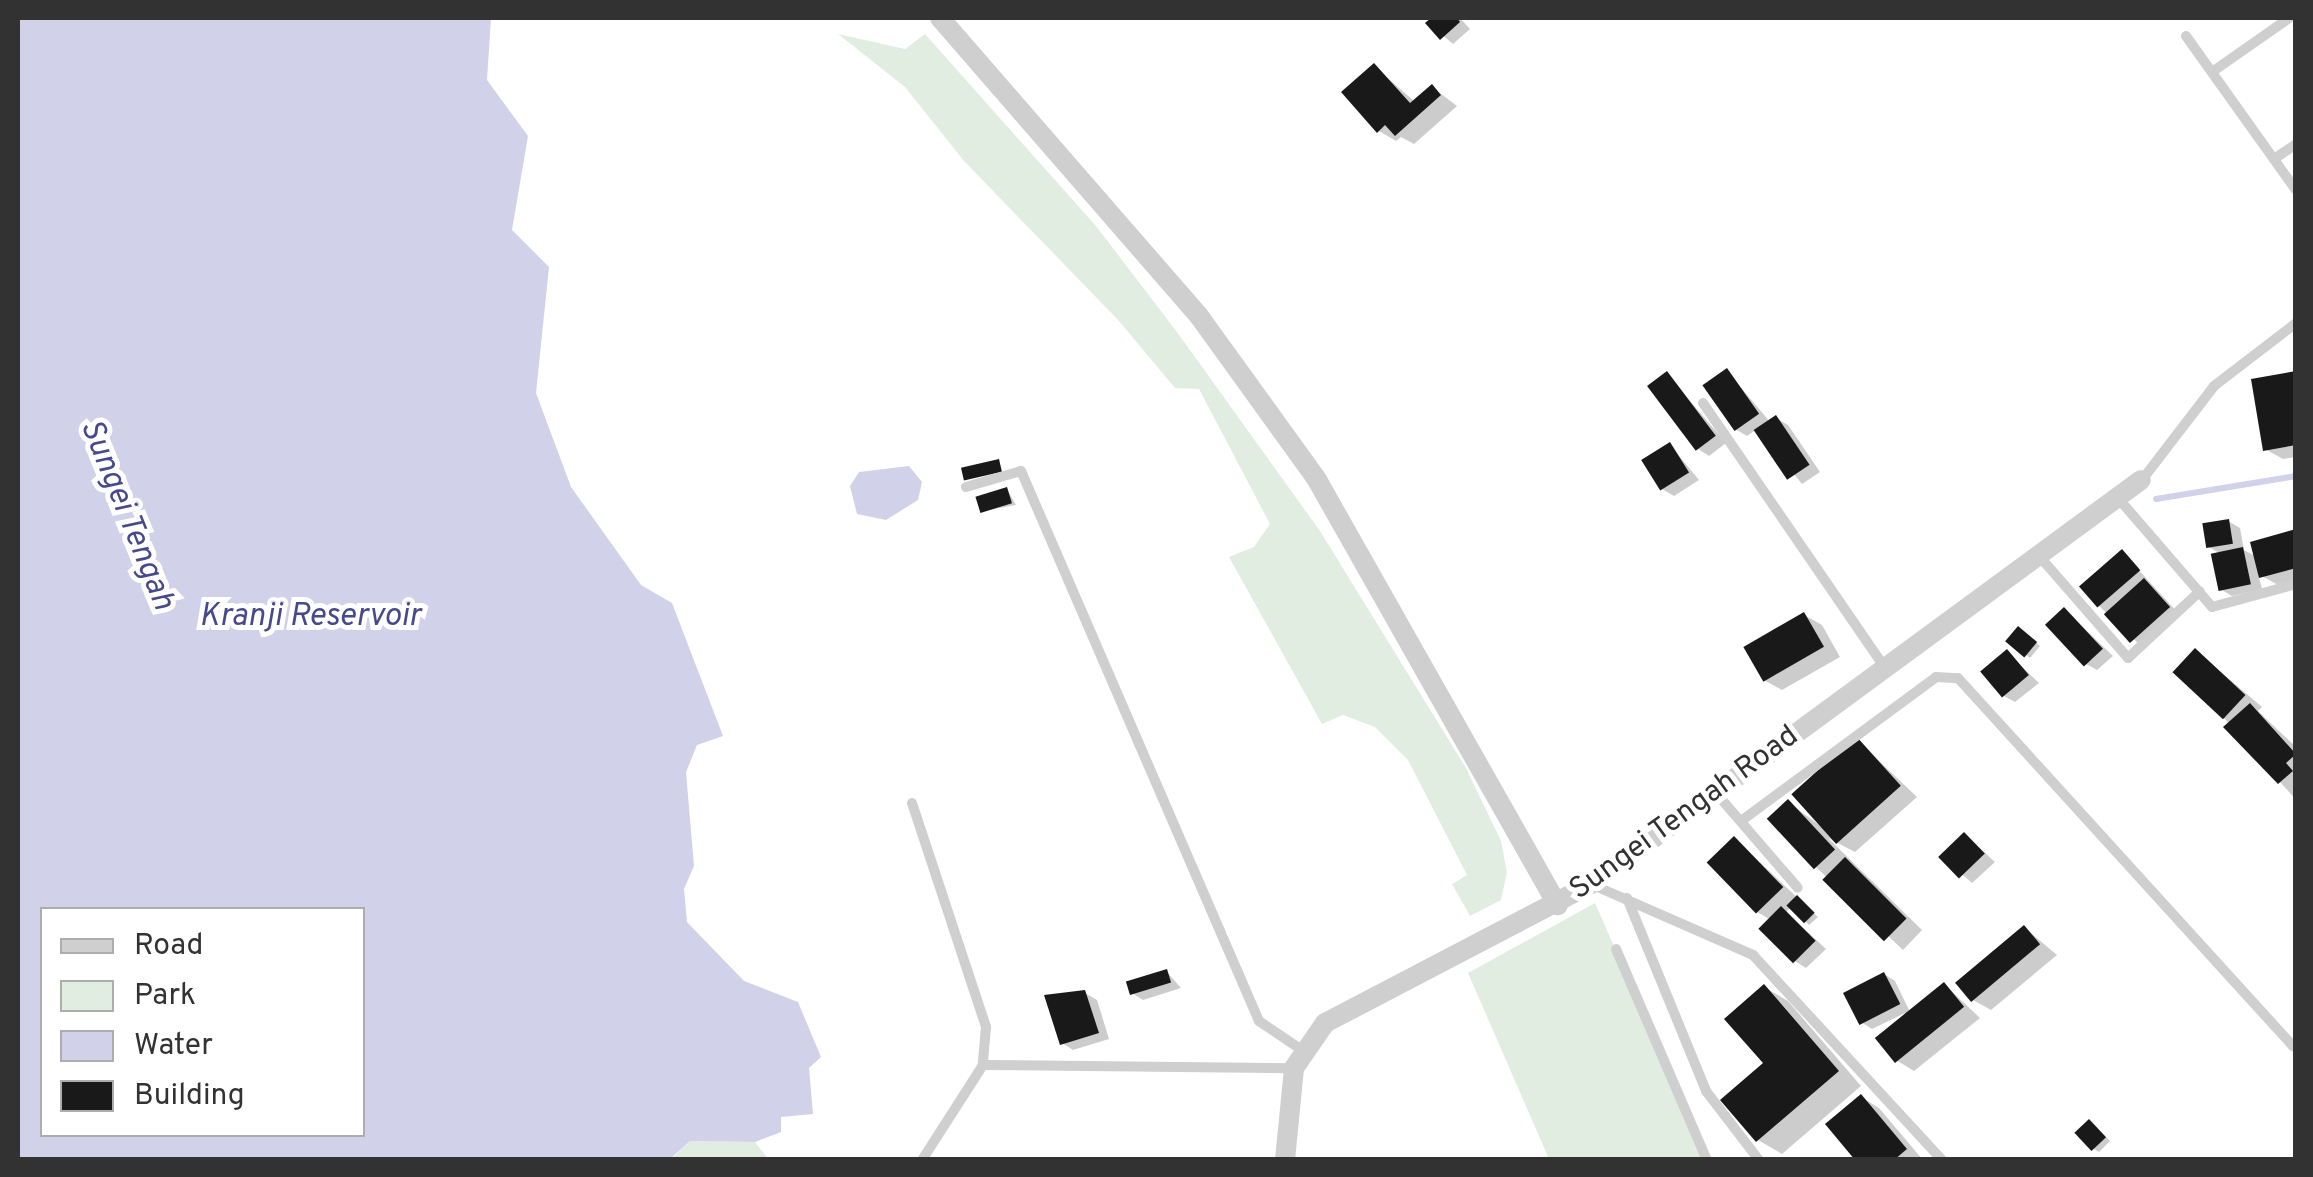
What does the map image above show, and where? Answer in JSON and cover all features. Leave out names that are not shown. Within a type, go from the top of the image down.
[{"type":"street","points":[[940,18],[1199,316],[1316,478],[1558,905]]},
{"type":"street","name":"Sungei Tengah Road","points":[[1298,1059],[1325,1024],[1356,1004],[1558,905],[1591,884],[2141,480]]},
{"type":"street","points":[[1285,1160],[1298,1059]]},
{"type":"lane","points":[[2212,72],[2289,18]]},
{"type":"lane","points":[[2186,36],[2296,190]]},
{"type":"lane","points":[[2274,160],[2296,144]]},
{"type":"lane","points":[[2141,480],[2214,386],[2295,326]]},
{"type":"lane","points":[[1703,403],[1885,669]]},
{"type":"lane","points":[[966,487],[1021,471],[1258,1020],[1298,1059]]},
{"type":"lane","points":[[2118,498],[2212,607],[2296,584]]},
{"type":"lane","points":[[2040,556],[2128,658],[2200,592]]},
{"type":"lane","points":[[1741,822],[1936,677],[1958,678],[2293,1046]]},
{"type":"lane","points":[[1716,792],[1798,888]]},
{"type":"lane","points":[[912,804],[986,1027],[983,1065],[922,1160]]},
{"type":"lane","points":[[1591,884],[1753,955],[1942,1160]]},
{"type":"lane","points":[[1627,898],[1706,1092],[1759,1160]]},
{"type":"lane","points":[[1616,949],[1707,1160]]},
{"type":"lane","points":[[983,1065],[1298,1059]]},
{"type":"green space","points":[[838,34],[905,49],[925,34],[1096,226],[1320,531],[1466,768],[1501,841],[1507,872],[1501,900],[1470,916],[1452,884],[1467,875],[1408,760],[1375,727],[1343,715],[1322,724],[1229,557],[1254,547],[1270,524],[1199,389],[1175,388],[1119,321],[964,161],[905,87]]},
{"type":"green space","points":[[1595,903],[1707,1159],[1549,1159],[1468,973]]},
{"type":"green space","points":[[690,1141],[755,1142],[768,1159],[670,1160]]},
{"type":"water","name":"Kranji Reservoir","points":[[18,18],[491,18],[487,80],[528,136],[512,230],[549,267],[536,393],[571,487],[641,585],[672,603],[723,736],[697,745],[686,772],[694,866],[684,889],[687,922],[744,981],[798,1002],[821,1057],[809,1068],[813,1114],[781,1117],[781,1132],[755,1142],[690,1141],[670,1159],[18,1159]]},
{"type":"water","points":[[909,466],[922,482],[918,500],[886,520],[857,514],[850,486],[859,472]]},
{"type":"building","points":[[1431,18],[1457,18],[1460,22],[1440,40],[1425,23]]},
{"type":"building","points":[[1374,63],[1410,103],[1432,84],[1441,95],[1395,136],[1385,125],[1377,133],[1341,92]]},
{"type":"building","points":[[1727,368],[1759,414],[1735,431],[1702,385]]},
{"type":"building","points":[[1667,371],[1716,436],[1696,451],[1647,386]]},
{"type":"building","points":[[2296,371],[2296,445],[2263,451],[2251,379]]},
{"type":"building","points":[[1776,415],[1810,465],[1787,480],[1754,430]]},
{"type":"building","points":[[1670,442],[1689,473],[1660,491],[1641,460]]},
{"type":"building","points":[[999,459],[1002,472],[964,480],[961,468]]},
{"type":"building","points":[[1007,487],[1012,503],[980,513],[975,497]]},
{"type":"building","points":[[2229,519],[2233,544],[2206,548],[2202,523]]},
{"type":"building","points":[[2296,529],[2296,568],[2259,578],[2250,542]]},
{"type":"building","points":[[2243,547],[2251,584],[2219,591],[2211,554]]},
{"type":"building","points":[[2122,549],[2140,570],[2097,608],[2079,586]]},
{"type":"building","points":[[2144,578],[2170,607],[2130,643],[2104,614]]},
{"type":"building","points":[[2064,607],[2103,649],[2084,666],[2045,625]]},
{"type":"building","points":[[1804,612],[1824,647],[1763,682],[1743,647]]},
{"type":"building","points":[[2018,626],[2037,642],[2024,657],[2005,641]]},
{"type":"building","points":[[2195,648],[2245,695],[2223,719],[2172,672]]},
{"type":"building","points":[[2007,649],[2029,675],[2002,698],[1980,671]]},
{"type":"building","points":[[2250,703],[2296,754],[2286,763],[2293,771],[2278,784],[2223,727]]},
{"type":"building","points":[[1856,736],[1901,786],[1836,844],[1791,794]]},
{"type":"building","points":[[1788,799],[1835,849],[1814,869],[1767,819]]},
{"type":"building","points":[[1964,832],[1985,854],[1959,879],[1938,857]]},
{"type":"building","points":[[1734,836],[1783,887],[1756,913],[1707,862]]},
{"type":"building","points":[[1845,857],[1907,919],[1884,941],[1822,880]]},
{"type":"building","points":[[1797,895],[1815,913],[1804,923],[1786,906]]},
{"type":"building","points":[[1781,906],[1816,941],[1793,963],[1758,929]]},
{"type":"building","points":[[2024,925],[2040,944],[1971,1002],[1955,983]]},
{"type":"building","points":[[1167,969],[1171,982],[1130,995],[1126,982]]},
{"type":"building","points":[[1884,972],[1900,1004],[1859,1025],[1843,993]]},
{"type":"building","points":[[1944,982],[1964,1007],[1895,1063],[1875,1038]]},
{"type":"building","points":[[1764,984],[1839,1071],[1756,1142],[1720,1100],[1763,1063],[1724,1019]]},
{"type":"building","points":[[1085,990],[1099,1033],[1060,1045],[1044,995]]},
{"type":"building","points":[[1861,1094],[1907,1149],[1894,1160],[1855,1160],[1825,1124]]},
{"type":"building","points":[[2089,1119],[2106,1137],[2091,1151],[2074,1133]]},
{"type":"waterway","points":[[2156,499],[2296,476]]},
{"type":"water label","name":"Sungei Tengah","points":[[126,515]]}]
